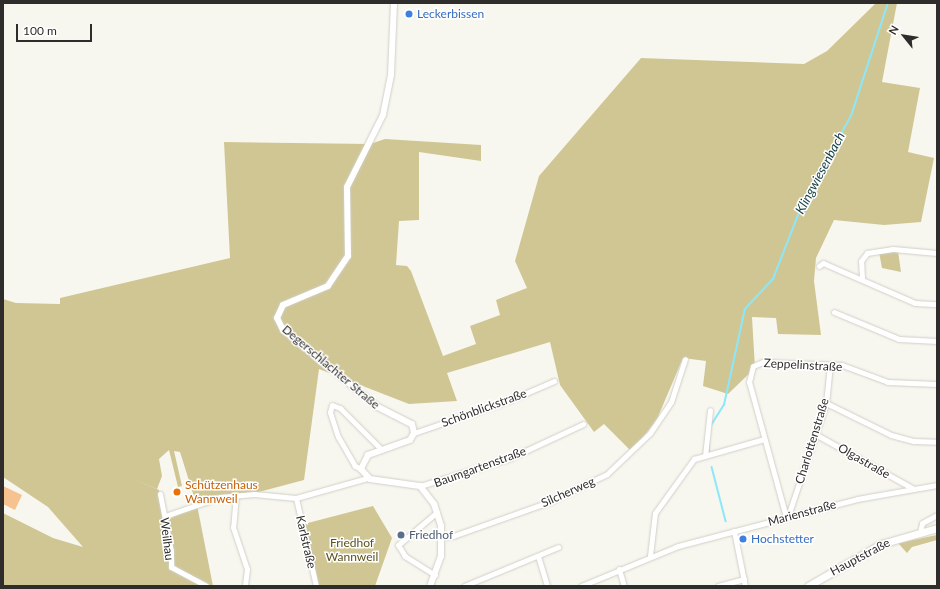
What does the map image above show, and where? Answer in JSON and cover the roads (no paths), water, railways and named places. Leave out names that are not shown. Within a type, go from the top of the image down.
[{"type":"main road","name":"Hauptstraße","points":[[808,586],[865,552],[920,532],[937,528]]},
{"type":"street","name":"Degerschlachter Straße","points":[[394,3],[391,75],[383,115],[347,187],[348,256],[328,286],[283,305],[277,318],[283,330],[378,407],[408,420],[414,433]]},
{"type":"street","points":[[862,278],[860,266],[867,252],[893,249],[937,253]]},
{"type":"street","points":[[819,266],[823,263],[862,278],[915,303],[937,304]]},
{"type":"street","points":[[834,312],[899,339],[937,341]]},
{"type":"street","name":"Silcherweg","points":[[440,537],[453,536],[546,503],[607,474],[650,433],[671,402],[685,359]]},
{"type":"street","name":"Zeppelinstraße","points":[[787,517],[749,382],[752,366],[763,362],[830,364],[888,382],[937,384]]},
{"type":"street","name":"Charlottenstraße","points":[[787,517],[826,403],[830,364]]},
{"type":"street","name":"Schönblickstraße","points":[[414,433],[510,400],[554,381]]},
{"type":"street","points":[[826,403],[891,434],[914,441],[937,442]]},
{"type":"street","points":[[367,478],[362,469],[355,466],[338,437],[330,412],[332,405],[340,408],[382,450]]},
{"type":"street","points":[[705,456],[710,410]]},
{"type":"street","name":"Baumgartenstraße","points":[[420,486],[508,459],[583,424]]},
{"type":"street","points":[[362,469],[368,455],[404,444],[414,433]]},
{"type":"street","name":"Olgastraße","points":[[815,434],[912,488]]},
{"type":"street","points":[[650,556],[655,513],[694,459],[764,439]]},
{"type":"street","points":[[165,516],[236,496],[296,498],[367,478],[420,486],[438,512],[441,556],[430,586]]},
{"type":"street","name":"Marienstraße","points":[[581,586],[650,556],[734,531],[912,488],[937,485]]},
{"type":"street","name":"Weilhau","points":[[160,494],[165,516],[171,567],[206,586]]},
{"type":"street","points":[[236,496],[233,527],[247,569],[245,586]]},
{"type":"street","name":"Karlstraße","points":[[296,498],[316,586]]},
{"type":"street","points":[[435,575],[405,556],[398,545],[438,512]]},
{"type":"street","points":[[920,532],[922,523],[937,516]]},
{"type":"street","points":[[734,531],[745,586]]},
{"type":"street","points":[[464,586],[558,547]]},
{"type":"street","points":[[538,556],[547,586]]},
{"type":"street","points":[[619,569],[624,586]]},
{"type":"street","points":[[718,586],[744,579]]},
{"type":"waterway","name":"Klingwiesenbach","points":[[710,427],[724,405],[745,309],[773,279],[804,200],[851,116],[888,3]]},
{"type":"waterway","name":"Klingwiesenbach","points":[[709,440],[709,452]]},
{"type":"waterway","points":[[712,467],[726,521]]},
{"type":"place","name":"Leckerbissen","points":[[409,14]]},
{"type":"place","name":"Schützenhaus Wannweil","points":[[177,492]]},
{"type":"place","name":"Friedhof","points":[[401,535]]},
{"type":"place","name":"Hochstetter","points":[[743,539]]},
{"type":"park label","name":"Friedhof Wannweil","points":[[352,550]]}]
